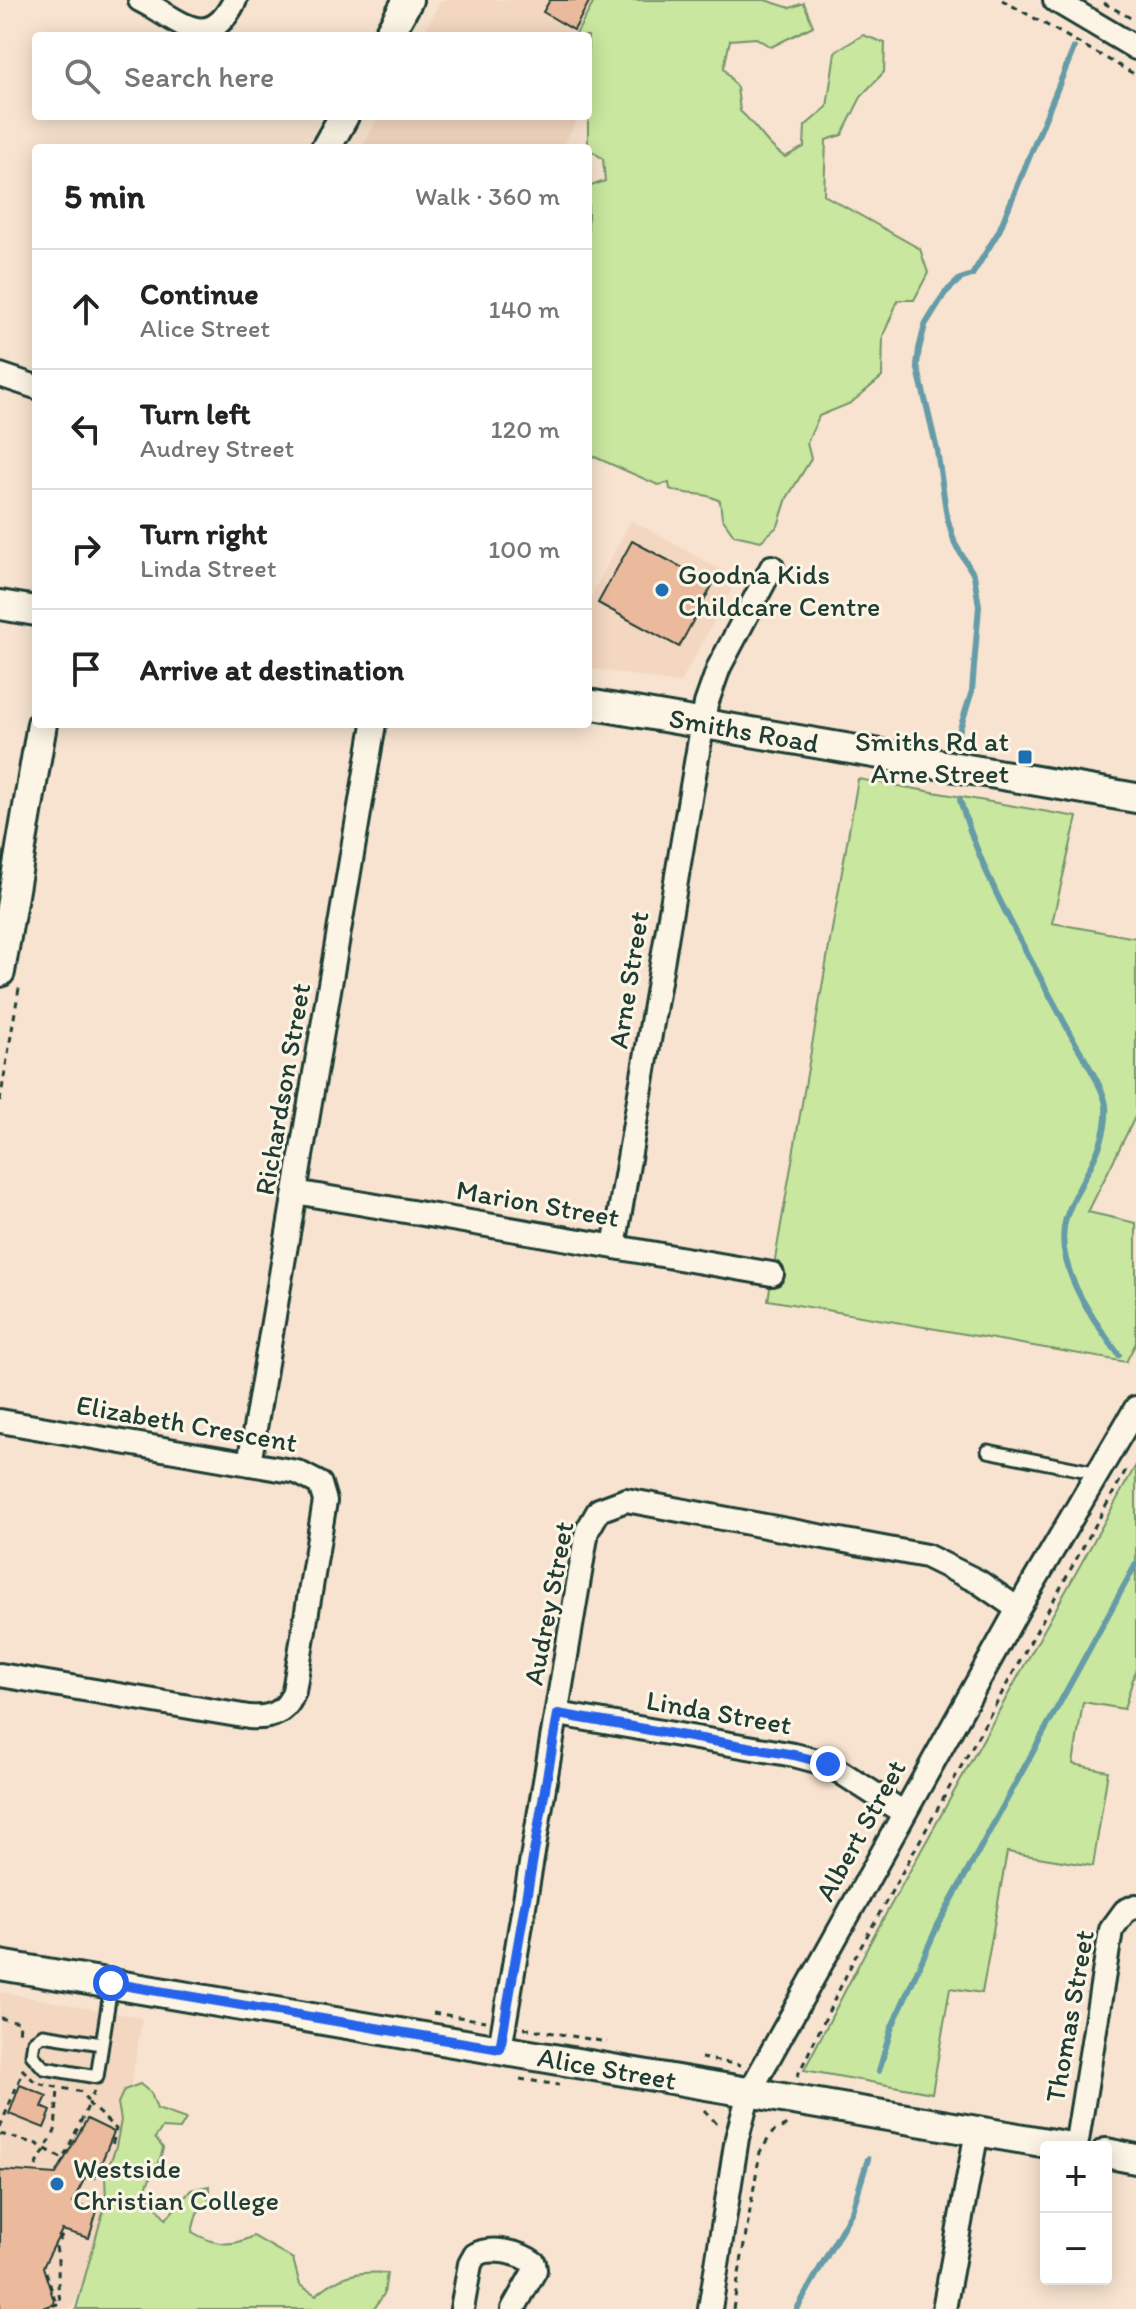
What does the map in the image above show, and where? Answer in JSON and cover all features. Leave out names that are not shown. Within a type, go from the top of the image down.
[{"type":"street","points":[[140,0],[196,30],[214,30],[224,21],[235,0]]},
{"type":"street","points":[[390,32],[408,0]]},
{"type":"street","points":[[1055,0],[1075,15],[1136,48]]},
{"type":"street","points":[[328,144],[342,120]]},
{"type":"street","points":[[0,375],[32,386]]},
{"type":"street","name":"Arne Street","points":[[614,1247],[702,723],[714,678],[772,567]]},
{"type":"street","points":[[0,605],[32,610]]},
{"type":"street","name":"Smiths Road","points":[[592,705],[1136,798]]},
{"type":"street","points":[[0,972],[41,728]]},
{"type":"street","name":"Richardson Street","points":[[249,1464],[373,728]]},
{"type":"street","name":"Marion Street","points":[[295,1192],[772,1274]]},
{"type":"street","name":"Albert Street","points":[[710,2309],[737,2138],[749,2093],[1018,1609],[1136,1408]]},
{"type":"street","name":"Elizabeth Crescent","points":[[0,1421],[307,1474],[315,1478],[324,1492],[324,1513],[294,1691],[285,1708],[268,1717],[249,1717],[0,1675]]},
{"type":"street","name":"Audrey Street","points":[[500,2049],[587,1531],[599,1510],[626,1500],[926,1556],[979,1582],[1018,1609]]},
{"type":"street","name":"Linda Street","points":[[558,1714],[794,1755],[828,1764],[904,1813]]},
{"type":"street","name":"Thomas Street","points":[[1075,2141],[1111,1930],[1125,1911],[1136,1906]]},
{"type":"street","name":"Alice Street","points":[[0,1965],[1040,2141]]},
{"type":"street","points":[[944,2309],[977,2131]]},
{"type":"street","points":[[1112,2154],[1136,2159]]},
{"type":"street","points":[[462,2309],[470,2264],[475,2255],[491,2250],[528,2257],[534,2263],[535,2270],[513,2308],[525,2309]]},
{"type":"lane","points":[[988,1451],[1098,1473]]},
{"type":"lane","points":[[102,2044],[43,2035],[34,2041],[32,2055],[44,2068],[97,2077],[102,2044],[111,1983]]},
{"type":"path","points":[[1002,0],[1136,75]]},
{"type":"path","points":[[1099,0],[1136,21]]},
{"type":"path","points":[[733,2309],[760,2152],[773,2132],[789,2124],[797,2077],[853,1961],[1130,1462]]},
{"type":"path","points":[[0,2127],[23,2071]]},
{"type":"path","points":[[36,2166],[55,2131],[58,2089]]},
{"type":"path","points":[[89,2104],[116,2129],[112,2146]]},
{"type":"path","points":[[0,2134],[46,2149],[63,2159]]},
{"type":"path","points":[[41,2309],[61,2303],[57,2289],[61,2269],[56,2247],[62,2235]]},
{"type":"path","points":[[46,2272],[56,2304]]},
{"type":"shaded area","points":[[441,0],[595,0],[577,32],[424,32]]},
{"type":"shaded area","points":[[377,120],[577,120],[564,144],[364,144]]},
{"type":"shaded area","name":"Goodna Kids Childcare Centre","points":[[631,520],[737,579],[680,683],[592,669],[592,594]]},
{"type":"shaded area","name":"Westside Christian College","points":[[0,1992],[142,2018],[105,2241],[71,2309],[0,2309]]},
{"type":"green space","points":[[595,0],[765,0],[790,8],[804,3],[813,26],[771,47],[756,38],[730,40],[724,68],[737,88],[740,111],[785,157],[804,147],[805,126],[827,107],[835,52],[863,35],[885,43],[884,72],[862,95],[842,135],[826,140],[824,195],[920,249],[928,273],[914,300],[898,300],[883,336],[882,377],[851,403],[819,416],[807,443],[811,459],[787,498],[778,526],[761,541],[734,535],[722,518],[720,501],[670,489],[669,483],[658,485],[592,456],[592,186],[605,181],[603,159],[592,151],[592,144],[588,144],[588,120],[592,120],[592,32],[577,32]]},
{"type":"green space","points":[[858,779],[1077,817],[1052,923],[1136,938],[1136,1115],[1088,1212],[1136,1223],[1136,1343],[1126,1362],[768,1300]]},
{"type":"green space","points":[[1136,1465],[1136,1669],[1124,1709],[1083,1702],[1073,1764],[1108,1771],[1093,1866],[1007,1852],[982,1993],[950,1988],[932,2093],[804,2070],[873,1937]]},
{"type":"green space","points":[[140,2084],[151,2093],[157,2109],[186,2119],[180,2129],[162,2128],[155,2138],[163,2148],[145,2192],[166,2219],[191,2190],[209,2186],[209,2202],[197,2213],[192,2232],[222,2243],[253,2236],[293,2259],[300,2285],[316,2295],[349,2276],[387,2273],[384,2294],[374,2309],[76,2309],[106,2201],[105,2176],[116,2147],[121,2120],[118,2103],[124,2090]]},
{"type":"building","points":[[550,0],[590,0],[574,30],[543,12]]},
{"type":"building","points":[[632,541],[713,584],[679,647],[598,603]]},
{"type":"building","points":[[20,2085],[47,2096],[42,2107],[51,2111],[44,2128],[9,2114]]},
{"type":"building","points":[[87,2119],[114,2132],[95,2178],[87,2174],[72,2203],[97,2211],[89,2238],[62,2230],[43,2267],[55,2304],[39,2309],[0,2309],[0,2170],[56,2174]]},
{"type":"waterway","points":[[957,738],[972,691],[979,606],[974,575],[955,544],[947,517],[937,450],[917,365],[919,349],[925,325],[945,293],[960,279],[972,275],[999,231],[1074,48]]},
{"type":"waterway","points":[[960,800],[995,891],[1104,1098],[1106,1121],[1103,1136],[1066,1218],[1063,1236],[1065,1254],[1078,1291],[1119,1355]]},
{"type":"waterway","points":[[879,2071],[891,2029],[938,1925],[1136,1564]]},
{"type":"waterway","points":[[797,2309],[852,2211],[868,2159]]},
{"type":"place","name":"Goodna Kids Childcare Centre","points":[[662,590]]},
{"type":"place","name":"Smiths Rd at Arne Street","points":[[1025,757]]},
{"type":"place","name":"Westside Christian College","points":[[57,2184]]},
{"type":"route","points":[[111,1983],[500,2049],[558,1714],[794,1755],[828,1764]]}]
